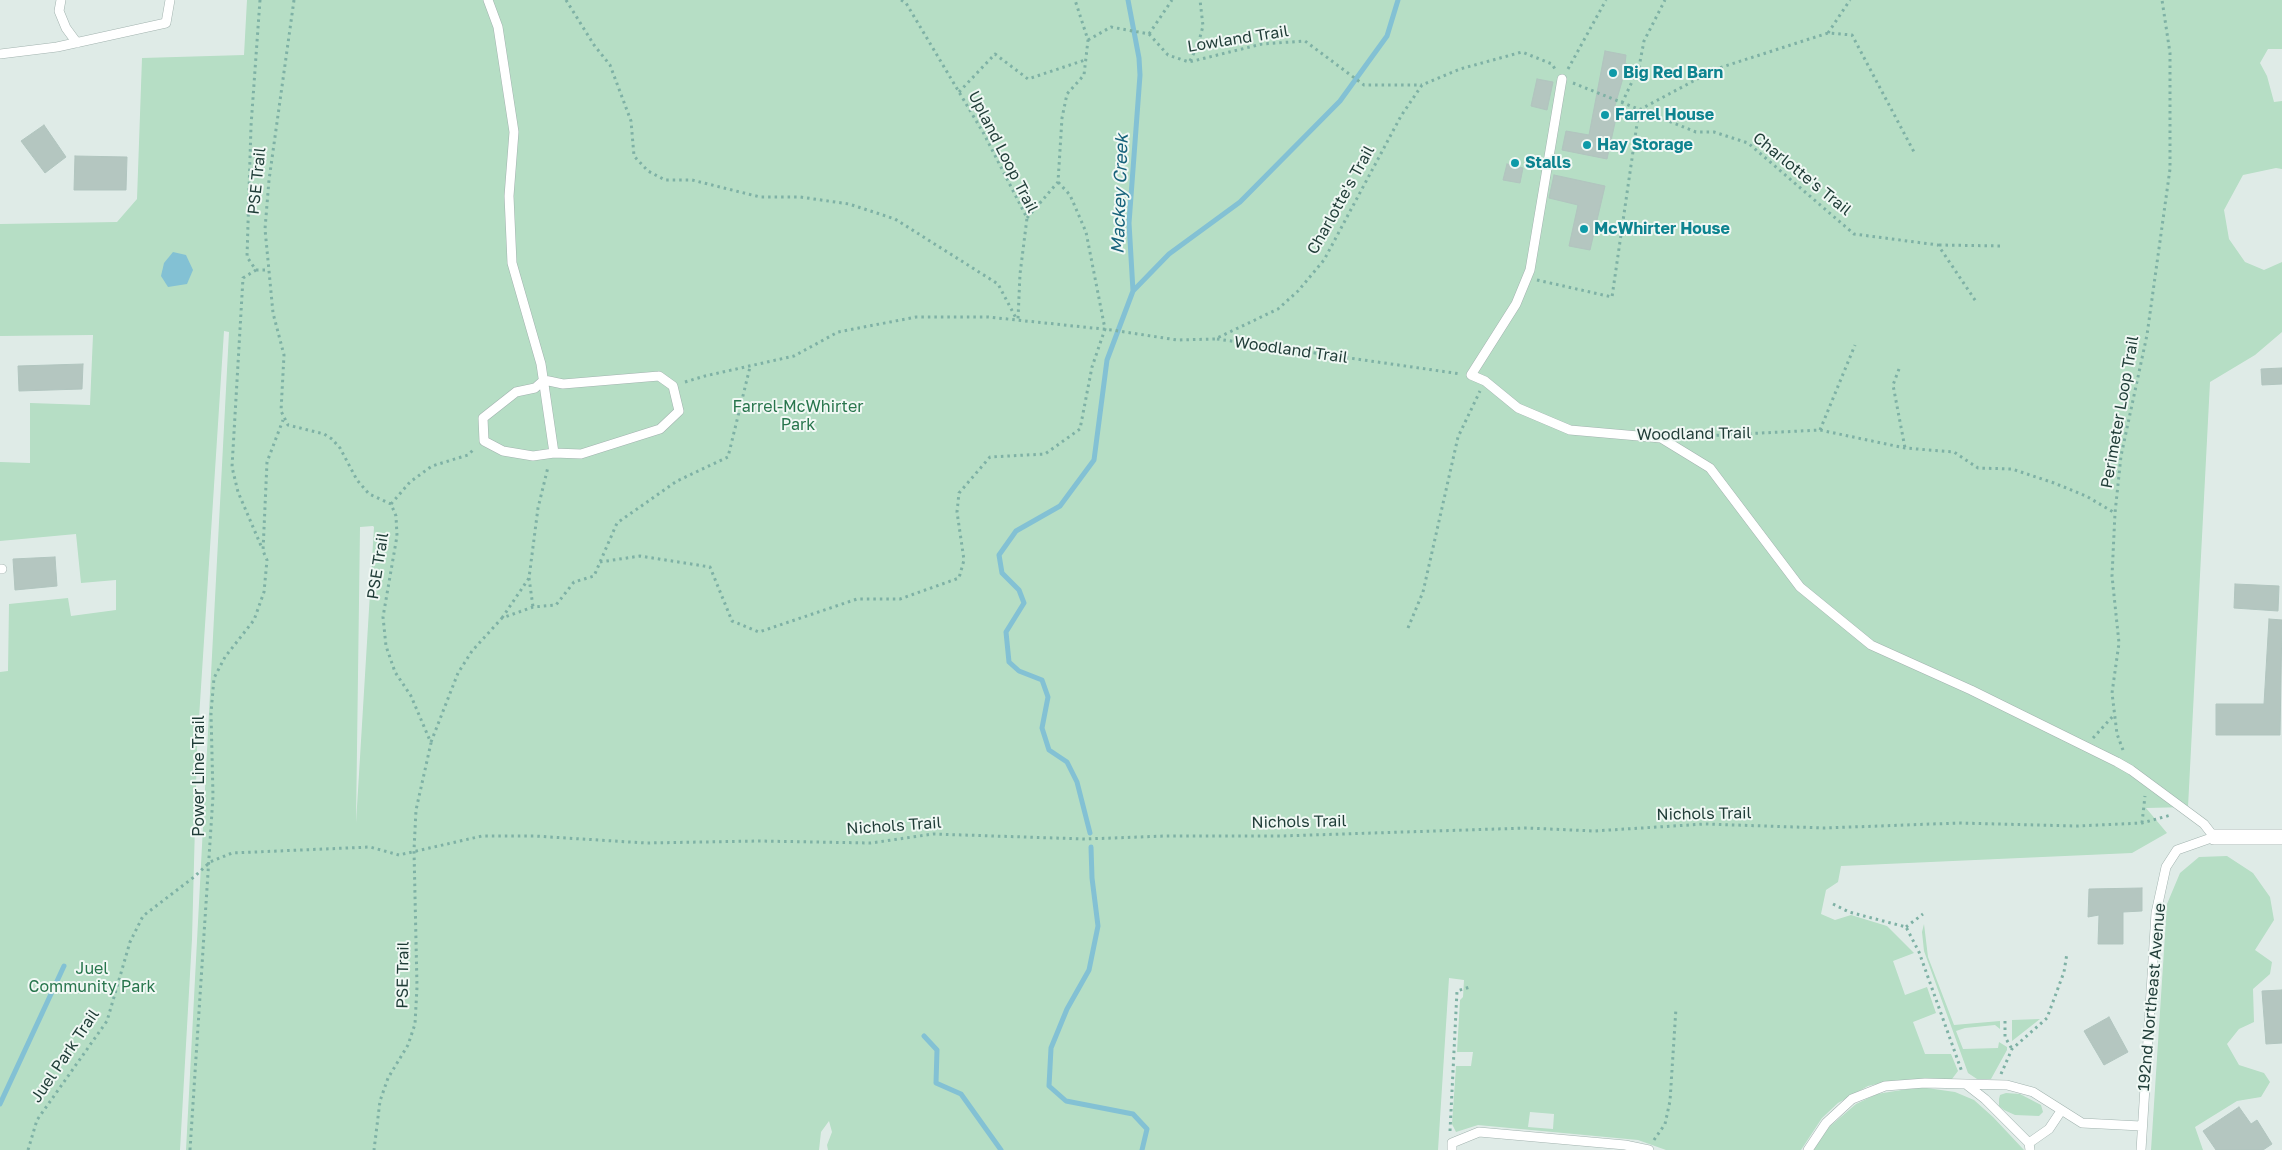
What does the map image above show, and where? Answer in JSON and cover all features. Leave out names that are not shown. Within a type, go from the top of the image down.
[{"type":"street","points":[[2214,837],[2282,837]]},
{"type":"lane","points":[[61,0],[59,11],[66,28],[77,43]]},
{"type":"lane","points":[[0,54],[77,43],[166,23],[170,0]]},
{"type":"lane","points":[[488,0],[498,28],[514,132],[509,196],[512,263],[544,380],[554,453]]},
{"type":"lane","points":[[1472,375],[1516,304],[1530,270],[1562,79]]},
{"type":"lane","name":"Woodland Trail","points":[[1472,375],[1484,381],[1518,408],[1570,430],[1661,438]]},
{"type":"lane","points":[[659,376],[673,386],[679,411],[660,429],[581,454],[554,453],[533,456],[503,451],[484,441],[483,418],[516,392],[535,388],[544,380],[563,384],[659,376]]},
{"type":"lane","points":[[1661,438],[1710,468],[1800,588],[1871,645],[1971,690],[2131,770],[2204,824],[2214,837]]},
{"type":"lane","name":"192nd Northeast Avenue","points":[[2141,1150],[2141,1126],[2156,913],[2166,866],[2177,850],[2214,837]]},
{"type":"lane","points":[[1808,1150],[1826,1123],[1852,1099],[1885,1086],[1926,1083],[2007,1085],[2033,1092],[2082,1123],[2141,1126]]},
{"type":"lane","points":[[1967,1085],[1985,1099],[2029,1147],[2049,1129],[2061,1111]]},
{"type":"lane","points":[[1452,1146],[1479,1132],[1648,1150]]},
{"type":"path","points":[[256,270],[247,258],[251,126],[260,0]]},
{"type":"path","name":"PSE Trail","points":[[283,419],[281,411],[284,355],[273,313],[265,229],[269,180],[294,0]]},
{"type":"path","points":[[566,0],[594,45],[610,65],[631,121],[634,156],[648,171],[665,180],[692,180],[760,197],[800,197],[849,204],[895,220],[998,284],[1018,320]]},
{"type":"path","name":"Upland Loop Trail","points":[[901,0],[906,3],[984,134],[1027,218],[1020,274],[1018,320]]},
{"type":"path","points":[[1027,218],[1058,182],[1062,118],[1067,94],[1084,75],[1088,40],[1075,0]]},
{"type":"path","points":[[1088,40],[1111,27],[1147,33],[1172,0]]},
{"type":"path","points":[[1189,62],[1198,45],[1203,26],[1200,0]]},
{"type":"path","points":[[1562,79],[1606,0]]},
{"type":"path","points":[[1622,103],[1639,67],[1644,41],[1665,0]]},
{"type":"path","points":[[1828,33],[1850,0]]},
{"type":"path","name":"Perimeter Loop Trail","points":[[2142,823],[2146,796],[2131,770],[2117,734],[2114,715],[2112,693],[2118,643],[2112,576],[2115,513],[2122,456],[2147,335],[2170,169],[2170,52],[2162,0]]},
{"type":"path","name":"Lowland Trail","points":[[1147,33],[1168,55],[1189,62],[1262,44],[1305,41],[1364,85],[1422,85]]},
{"type":"path","points":[[1526,278],[1612,297],[1639,110],[1716,69],[1828,33],[1852,35],[1914,152]]},
{"type":"path","name":"Charlotte's Trail","points":[[673,386],[706,376],[794,356],[838,332],[916,317],[988,317],[1105,329],[1178,340],[1215,339],[1278,309],[1298,291],[1324,260],[1401,116],[1422,85],[1460,69],[1522,52],[1552,64],[1562,79],[1696,132],[1714,132],[1748,143],[1854,234],[1938,245]]},
{"type":"path","points":[[959,92],[995,54],[1028,78],[1085,60]]},
{"type":"path","points":[[600,562],[640,556],[710,567],[732,621],[759,632],[856,599],[900,599],[960,578],[964,560],[957,512],[959,493],[990,457],[1045,454],[1080,429],[1092,367],[1105,329],[1086,232],[1070,195],[1058,182]]},
{"type":"path","points":[[1938,245],[2003,246]]},
{"type":"path","points":[[1938,245],[1977,303]]},
{"type":"path","points":[[263,551],[238,492],[232,467],[243,278],[256,270],[269,270]]},
{"type":"path","name":"Woodland Trail","points":[[1215,339],[1472,375]]},
{"type":"path","points":[[1820,430],[1855,345]]},
{"type":"path","points":[[502,618],[533,607],[556,605],[574,582],[594,576],[617,523],[677,481],[728,457],[750,367]]},
{"type":"path","points":[[1899,369],[1893,386],[1905,448]]},
{"type":"path","points":[[1408,628],[1423,592],[1458,437],[1484,381]]},
{"type":"path","points":[[283,419],[288,425],[324,434],[332,439],[340,448],[357,480],[370,494],[391,504],[410,482],[432,466],[468,454],[484,441]]},
{"type":"path","name":"Power Line Trail","points":[[190,1150],[210,862],[213,796],[211,712],[214,678],[225,657],[254,620],[264,592],[266,560],[263,551],[267,462],[283,419]]},
{"type":"path","name":"Woodland Trail","points":[[1661,438],[1820,430],[1905,448],[1954,452],[1978,468],[2012,469],[2086,496],[2115,513]]},
{"type":"path","points":[[533,607],[529,578],[538,508],[546,473],[554,453]]},
{"type":"path","name":"PSE Trail","points":[[374,1150],[380,1101],[388,1078],[408,1045],[415,1024],[417,987],[414,850],[416,810],[431,743],[411,696],[395,672],[386,646],[383,617],[397,536],[396,516],[391,504]]},
{"type":"path","points":[[431,743],[458,673],[472,652],[502,618],[529,578]]},
{"type":"path","points":[[2087,747],[2114,715]]},
{"type":"path","name":"Nichols Trail","points":[[210,862],[232,853],[256,851],[370,847],[399,855],[414,850],[482,836],[534,836],[646,843],[758,841],[871,843],[933,834],[1085,839],[1166,836],[1301,836],[1527,828],[1594,831],[1705,824],[1826,828],[1959,823],[2077,826],[2142,823],[2186,810]]},
{"type":"path","name":"Juel Park Trail","points":[[28,1150],[37,1120],[107,1021],[130,942],[143,916],[188,882],[210,862]]},
{"type":"path","points":[[1833,904],[1849,912],[1906,927],[1919,952],[1967,1085]]},
{"type":"path","points":[[1906,927],[1923,914]]},
{"type":"path","points":[[1998,1085],[2004,1065],[2012,1049],[2047,1018],[2064,972],[2067,953]]},
{"type":"path","points":[[1452,1146],[1449,1123],[1457,991],[1470,987]]},
{"type":"path","points":[[1648,1150],[1664,1124],[1670,1101],[1676,1008]]},
{"type":"path","points":[[2005,1021],[2005,1037],[2012,1049]]},
{"type":"green space","name":"Farrel-McWhirter Park","points":[[247,0],[2282,0],[2282,49],[2268,49],[2260,63],[2267,76],[2274,102],[2282,101],[2282,169],[2276,168],[2243,175],[2224,210],[2229,239],[2245,262],[2264,270],[2282,262],[2282,332],[2255,355],[2210,382],[2188,807],[2146,808],[2167,833],[2132,853],[1841,866],[1838,882],[1826,890],[1821,914],[1835,920],[1851,915],[1887,926],[1914,953],[1893,961],[1905,995],[1927,987],[1936,1013],[1913,1022],[1925,1054],[1951,1054],[1958,1071],[1952,1079],[1890,1081],[1868,1086],[1838,1103],[1822,1118],[1801,1150],[1666,1150],[1638,1140],[1478,1125],[1456,1132],[1452,1124],[1456,1066],[1471,1066],[1473,1052],[1457,1052],[1460,1000],[1463,997],[1464,980],[1449,978],[1438,1150],[828,1150],[827,1145],[832,1132],[829,1121],[821,1132],[819,1150],[186,1150],[229,332],[224,331],[197,749],[192,939],[180,1150],[0,1150],[0,672],[8,671],[9,604],[68,598],[71,616],[116,610],[116,580],[81,583],[76,534],[0,541],[0,462],[30,463],[30,403],[90,405],[93,335],[0,336],[0,224],[117,222],[137,199],[142,58],[244,55]],"holes":[[[360,527],[374,527],[356,823]],[[1530,1112],[1554,1114],[1553,1129],[1528,1127]]]},
{"type":"green space","points":[[2227,856],[2253,873],[2270,897],[2274,920],[2255,950],[2272,962],[2270,974],[2253,989],[2254,1022],[2239,1029],[2227,1044],[2239,1065],[2264,1073],[2270,1082],[2261,1097],[2237,1101],[2195,1127],[2203,1150],[2151,1150],[2167,904],[2180,873],[2199,857]]},
{"type":"green space","points":[[1924,924],[1928,957],[1954,1025],[2000,1021],[2000,1029],[1995,1025],[1965,1028],[1956,1031],[1963,1049],[1998,1048],[1999,1042],[2007,1047],[1991,1079],[1977,1079],[1968,1073],[1924,951],[1922,932]]},
{"type":"green space","points":[[2040,1019],[2012,1041],[2012,1020]]},
{"type":"green space","points":[[1920,1087],[1955,1092],[1974,1100],[2024,1150],[1813,1150],[1828,1128],[1856,1104],[1877,1094]]},
{"type":"green space","points":[[2006,1093],[2020,1094],[2041,1105],[2043,1112],[2039,1116],[2015,1115],[2004,1110],[1999,1106],[1999,1099],[2000,1095]]},
{"type":"water","points":[[173,252],[186,255],[193,270],[187,284],[168,287],[161,276],[164,263]]},
{"type":"building","points":[[1605,51],[1626,55],[1625,64],[1627,64],[1614,109],[1618,109],[1607,159],[1562,150],[1566,131],[1589,135]]},
{"type":"building","points":[[1537,79],[1553,82],[1547,110],[1531,106]]},
{"type":"building","points":[[44,125],[66,157],[45,173],[21,141]]},
{"type":"building","points":[[75,156],[127,157],[126,190],[74,190]]},
{"type":"building","points":[[1507,164],[1523,168],[1520,183],[1503,180]]},
{"type":"building","name":"McWhirter House","points":[[1554,175],[1605,186],[1590,250],[1569,246],[1578,205],[1549,198]]},
{"type":"building","points":[[83,364],[82,389],[19,391],[18,366]]},
{"type":"building","points":[[2282,368],[2282,384],[2262,385],[2261,369]]},
{"type":"building","points":[[55,557],[57,586],[15,590],[13,559]]},
{"type":"building","points":[[2235,584],[2279,586],[2278,611],[2234,608]]},
{"type":"building","points":[[2269,619],[2282,620],[2280,735],[2216,735],[2216,704],[2264,704]]},
{"type":"building","points":[[2142,888],[2142,911],[2123,912],[2123,944],[2098,944],[2099,915],[2088,917],[2089,889]]},
{"type":"building","points":[[2282,990],[2282,1043],[2266,1044],[2262,991]]},
{"type":"building","points":[[2109,1017],[2128,1052],[2104,1065],[2084,1031]]},
{"type":"building","points":[[2239,1107],[2251,1124],[2257,1120],[2272,1144],[2263,1150],[2216,1150],[2203,1131]]},
{"type":"waterway","name":"Mackey Creek","points":[[1090,833],[1077,782],[1067,762],[1049,750],[1042,728],[1048,697],[1042,680],[1019,671],[1009,662],[1006,632],[1024,603],[1019,590],[1002,573],[999,555],[1016,531],[1060,506],[1094,460],[1107,360],[1133,291],[1129,223],[1140,75],[1139,58],[1128,0]]},
{"type":"waterway","points":[[1133,291],[1169,254],[1240,202],[1340,101],[1387,36],[1398,0]]},
{"type":"waterway","name":"Mackey Creek","points":[[1091,847],[1092,878],[1098,926],[1089,970],[1067,1009],[1051,1048],[1049,1086],[1066,1101],[1133,1114],[1147,1129],[1142,1150]]},
{"type":"waterway","points":[[0,1104],[64,966]]},
{"type":"waterway","points":[[924,1036],[937,1050],[936,1083],[961,1094],[1001,1150]]},
{"type":"place","name":"Big Red Barn","points":[[1613,73]]},
{"type":"place","name":"Farrel House","points":[[1605,115]]},
{"type":"place","name":"Hay Storage","points":[[1587,145]]},
{"type":"place","name":"Stalls","points":[[1515,163]]},
{"type":"place","name":"McWhirter House","points":[[1584,229]]},
{"type":"park label","name":"Juel Community Park","points":[[92,978]]}]
